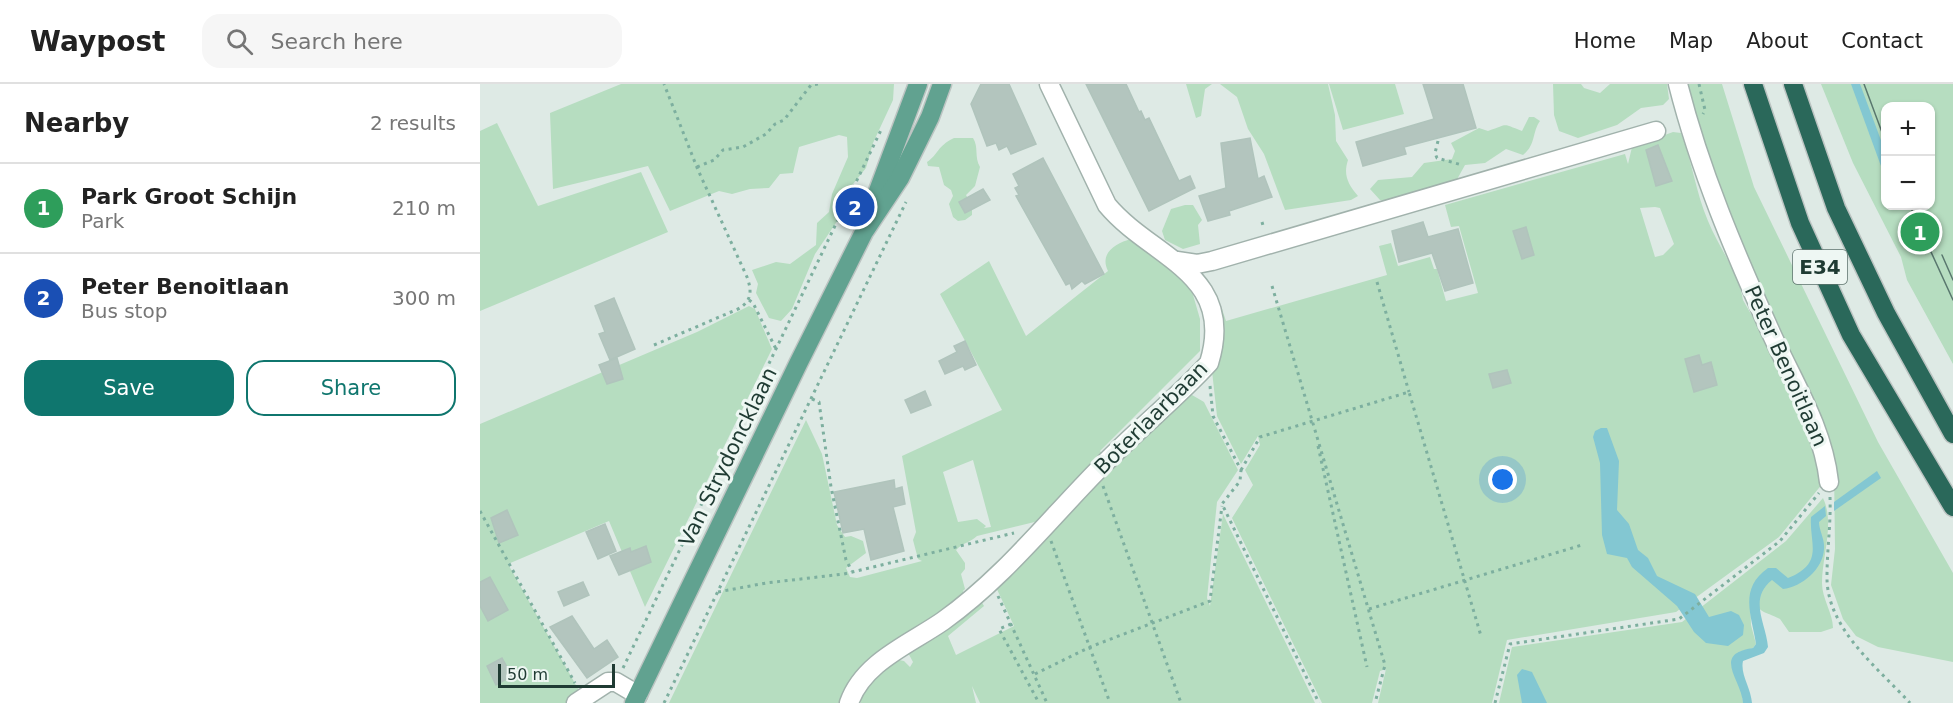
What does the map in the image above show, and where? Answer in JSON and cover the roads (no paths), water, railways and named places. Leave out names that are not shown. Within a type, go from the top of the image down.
[{"type":"highway","name":"E34","points":[[1753,84],[1800,223],[1851,335],[1953,507]]},
{"type":"highway","name":"E34","points":[[1793,84],[1836,208],[1886,313],[1953,434]]},
{"type":"main road","name":"Van Strydoncklaan","points":[[636,699],[864,232],[918,84]]},
{"type":"main road","name":"Van Strydoncklaan","points":[[864,232],[900,178],[930,117],[942,84]]},
{"type":"street","name":"Boterlaarbaan","points":[[849,703],[852,692],[875,666],[949,617],[991,581],[1098,470],[1209,363],[1214,347],[1214,331],[1207,299],[1192,274],[1133,231],[1107,205],[1049,84]]},
{"type":"street","name":"Peter Benoitlaan","points":[[1678,84],[1696,152],[1712,195],[1771,334],[1820,436],[1829,482]]},
{"type":"street","points":[[1177,261],[1197,264],[1212,261],[1656,131]]},
{"type":"street","points":[[580,701],[608,682],[616,682],[636,699]]},
{"type":"water","points":[[1851,84],[1860,84],[1881,140],[1881,166]]},
{"type":"water","points":[[1607,428],[1619,461],[1617,510],[1629,524],[1638,550],[1648,558],[1657,576],[1695,594],[1709,617],[1731,611],[1739,615],[1744,625],[1743,635],[1728,646],[1706,643],[1694,632],[1677,606],[1632,567],[1627,558],[1607,554],[1602,535],[1600,463],[1593,437],[1595,431]]},
{"type":"water","points":[[1877,471],[1881,478],[1834,511],[1834,502]]},
{"type":"water","points":[[1825,506],[1826,516],[1819,522],[1824,549],[1816,570],[1804,581],[1790,588],[1783,589],[1772,580],[1761,595],[1760,612],[1768,647],[1764,653],[1743,661],[1743,671],[1752,703],[1743,703],[1731,662],[1740,651],[1753,648],[1756,644],[1749,603],[1753,585],[1768,568],[1776,568],[1788,578],[1807,566],[1813,552],[1811,517]]},
{"type":"water","points":[[1522,669],[1532,672],[1547,703],[1522,703],[1517,675]]},
{"type":"tram line","points":[[1864,84],[1881,130]]},
{"type":"tram line","points":[[1912,210],[1953,300]]},
{"type":"tram line","points":[[1942,255],[1953,280]]},
{"type":"place","name":"Peter Benoitlaan","points":[[855,207]]},
{"type":"place","name":"Park Groot Schijn","points":[[1920,232]]}]
